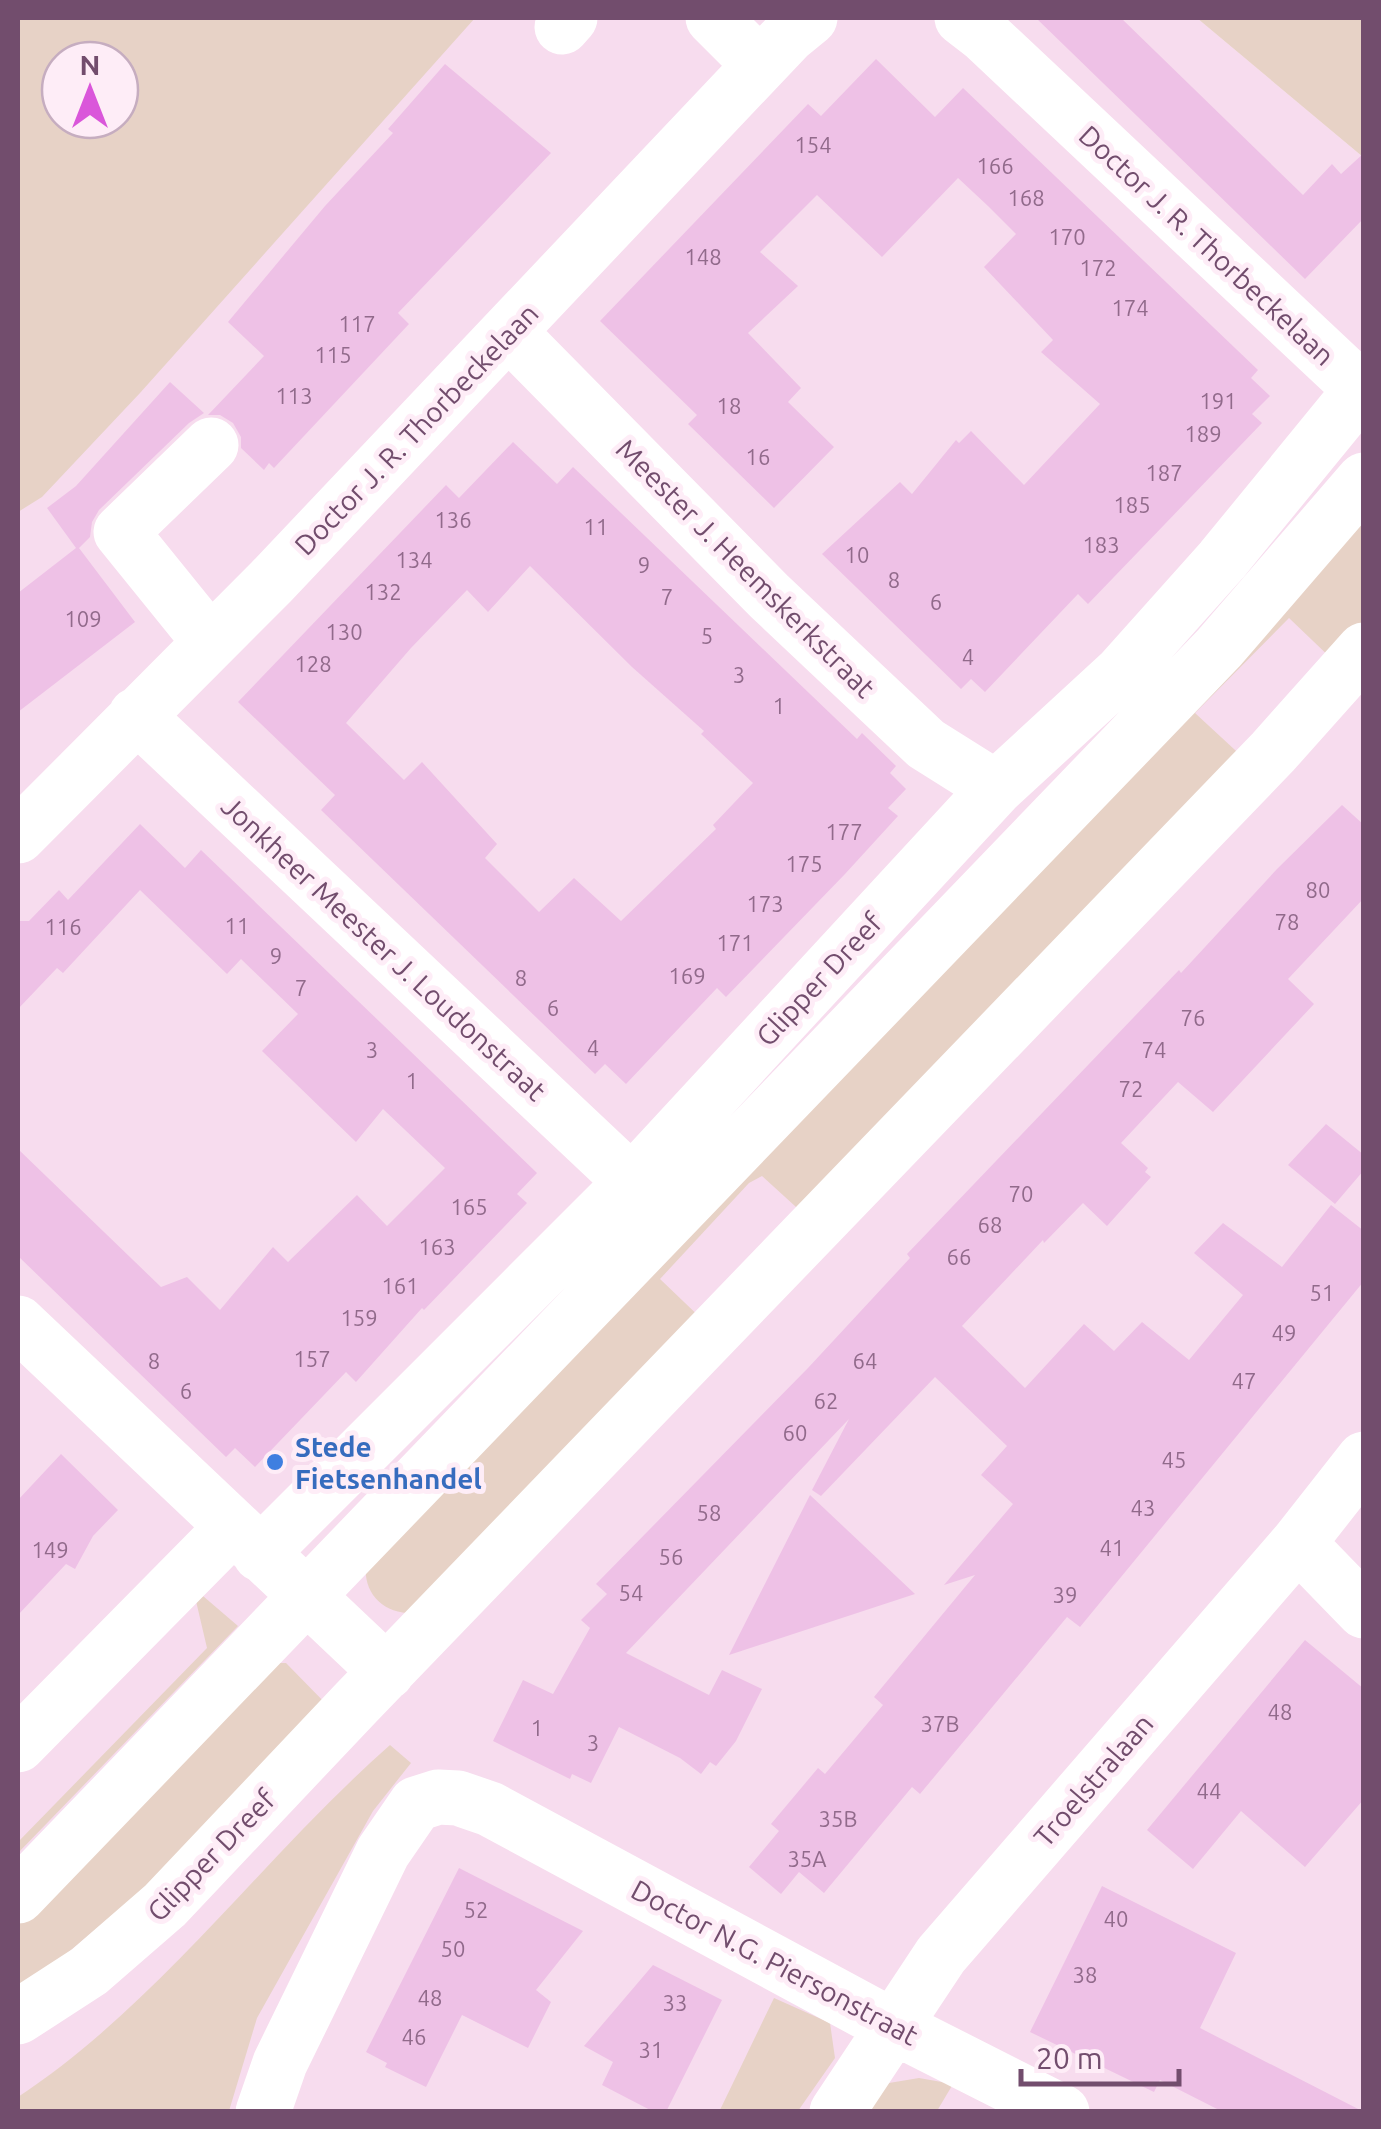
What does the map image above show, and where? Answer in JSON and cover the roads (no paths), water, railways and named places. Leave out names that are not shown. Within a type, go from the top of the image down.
[{"type":"street","points":[[713,18],[760,65]]},
{"type":"street","name":"Doctor J. R. Thorbeckelaan","points":[[18,836],[509,332],[760,65],[810,18]]},
{"type":"street","name":"Doctor J. R. Thorbeckelaan","points":[[962,18],[984,34],[1362,391]]},
{"type":"street","name":"Meester J. Heemskerkstraat","points":[[509,332],[770,596],[926,744],[996,788]]},
{"type":"street","name":"Glipper Dreef","points":[[18,1745],[246,1541],[632,1182],[996,788],[1121,673],[1222,560],[1362,391]]},
{"type":"street","points":[[210,642],[121,532],[211,445]]},
{"type":"street","name":"Glipper Dreef","points":[[18,1896],[1219,648],[1364,480]]},
{"type":"street","name":"Glipper Dreef","points":[[18,2017],[89,1971],[166,1905],[1273,752],[1364,650]]},
{"type":"street","name":"Jonkheer Meester J. Loudonstraat","points":[[136,715],[632,1182]]},
{"type":"street","points":[[18,1323],[387,1672]]},
{"type":"street","name":"Troelstralaan","points":[[837,2112],[941,1954],[1298,1543],[1364,1459]]},
{"type":"street","points":[[1298,1543],[1364,1611]]},
{"type":"street","name":"Doctor N.G. Piersonstraat","points":[[263,2112],[280,2062],[383,1852],[416,1804],[438,1797],[458,1798],[490,1809],[1062,2112]]},
{"type":"place","name":"Stede Fietsenhandel","points":[[275,1462]]}]
